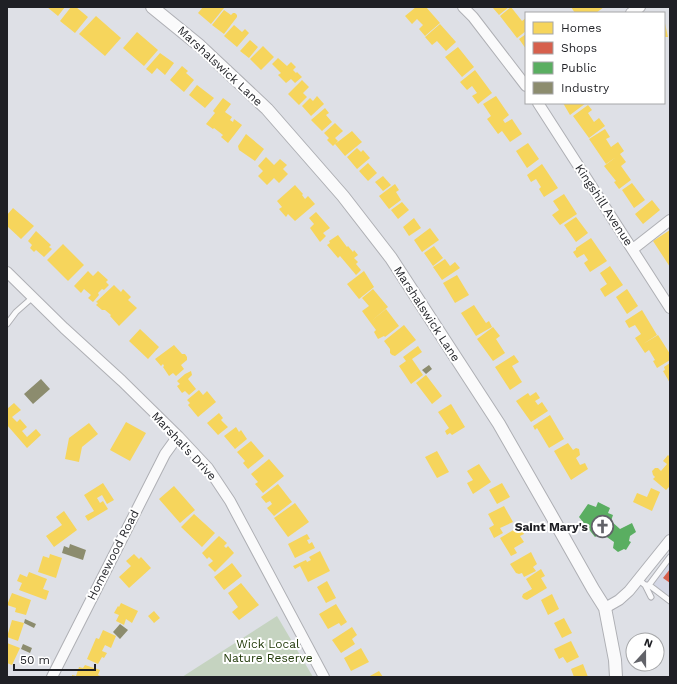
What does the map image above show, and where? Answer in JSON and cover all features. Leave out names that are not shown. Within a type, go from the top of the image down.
[{"type":"street","name":"Marshalswick Lane","points":[[152,7],[200,46],[267,109],[343,196],[391,258],[499,424],[605,608],[615,660],[616,677]]},
{"type":"street","points":[[463,7],[473,17],[525,85]]},
{"type":"street","name":"Kingshill Avenue","points":[[539,104],[670,308]]},
{"type":"street","points":[[633,249],[670,220]]},
{"type":"street","name":"Marshal's Drive","points":[[7,272],[178,436],[208,468],[230,501],[324,677]]},
{"type":"street","name":"Homewood Road","points":[[52,677],[164,454],[178,436]]},
{"type":"street","points":[[605,608],[644,583],[670,540]]},
{"type":"lane","points":[[7,324],[16,312],[33,297]]},
{"type":"lane","points":[[644,583],[670,557]]},
{"type":"lane","points":[[644,583],[651,598]]},
{"type":"lane","points":[[644,583],[670,601]]},
{"type":"shaded area","points":[[670,556],[670,597],[651,583]]},
{"type":"green space","name":"Wick Local Nature Reserve","points":[[277,616],[313,677],[182,677]]},
{"type":"building: Homes","points":[[47,7],[65,7],[58,16]]},
{"type":"building: Homes","points":[[71,7],[76,7],[88,17],[75,33],[60,21]]},
{"type":"building: Homes","points":[[203,7],[224,8],[211,24],[198,13]]},
{"type":"building: Homes","points":[[416,7],[426,7],[440,23],[425,36],[419,29],[423,25],[417,19],[412,24],[405,16]]},
{"type":"building: Homes","points":[[509,7],[499,15],[493,8]]},
{"type":"building: Homes","points":[[511,7],[522,21],[525,19],[525,32],[517,38],[500,16]]},
{"type":"building: Homes","points":[[571,7],[604,7],[597,12],[574,12]]},
{"type":"building: Homes","points":[[224,10],[231,15],[235,13],[237,17],[224,34],[212,25]]},
{"type":"building: Homes","points":[[96,16],[121,38],[105,56],[79,34]]},
{"type":"building: Homes","points":[[440,24],[456,42],[446,51],[437,41],[432,45],[425,37]]},
{"type":"building: Homes","points":[[665,24],[668,37],[665,37]]},
{"type":"building: Homes","points":[[234,25],[242,32],[245,29],[249,33],[237,47],[224,36]]},
{"type":"building: Homes","points":[[137,32],[158,50],[144,66],[123,48]]},
{"type":"building: Homes","points":[[525,35],[525,48],[519,39]]},
{"type":"building: Homes","points":[[250,40],[258,47],[249,58],[240,51]]},
{"type":"building: Homes","points":[[263,46],[274,57],[261,70],[250,59]]},
{"type":"building: Homes","points":[[458,47],[474,67],[462,77],[445,57]]},
{"type":"building: Homes","points":[[160,53],[174,63],[165,75],[157,68],[152,74],[146,69]]},
{"type":"building: Homes","points":[[278,58],[287,66],[291,62],[296,67],[293,70],[302,77],[295,83],[291,79],[286,83],[278,75],[281,73],[272,64]]},
{"type":"building: Homes","points":[[182,66],[188,71],[186,73],[194,80],[184,92],[170,80]]},
{"type":"building: Homes","points":[[475,70],[492,93],[478,104],[472,96],[477,93],[472,86],[467,90],[460,82]]},
{"type":"building: Homes","points":[[302,80],[309,87],[303,93],[307,97],[299,105],[288,94]]},
{"type":"building: Homes","points":[[197,85],[214,98],[205,108],[189,95]]},
{"type":"building: Homes","points":[[317,96],[324,104],[311,116],[302,106],[310,98],[313,101]]},
{"type":"building: Homes","points":[[496,96],[509,115],[503,120],[505,123],[512,119],[522,134],[510,142],[502,131],[498,134],[487,119],[491,116],[483,104]]},
{"type":"building: Homes","points":[[223,98],[231,104],[225,112],[232,117],[230,120],[233,122],[234,119],[242,125],[228,143],[221,137],[223,135],[206,124],[215,113],[213,111]]},
{"type":"building: Homes","points":[[564,104],[585,104],[570,115]]},
{"type":"building: Homes","points":[[588,105],[592,110],[588,113],[594,122],[599,118],[605,126],[589,138],[573,116]]},
{"type":"building: Homes","points":[[325,108],[329,113],[326,115],[332,122],[322,131],[311,120]]},
{"type":"building: Homes","points":[[335,123],[343,131],[335,138],[338,141],[333,146],[327,140],[329,138],[324,133]]},
{"type":"building: Homes","points":[[605,129],[610,137],[606,139],[611,147],[618,142],[624,151],[620,154],[626,162],[621,166],[631,180],[619,189],[614,182],[616,181],[604,166],[616,157],[606,164],[589,139]]},
{"type":"building: Homes","points":[[352,131],[362,142],[345,156],[335,144]]},
{"type":"building: Homes","points":[[246,134],[264,149],[255,161],[239,150],[238,146]]},
{"type":"building: Homes","points":[[528,143],[539,159],[527,168],[516,151]]},
{"type":"building: Homes","points":[[357,148],[361,152],[363,150],[370,158],[357,169],[347,157]]},
{"type":"building: Homes","points":[[266,157],[274,165],[280,159],[287,165],[283,169],[288,174],[279,183],[274,178],[267,185],[258,176],[263,171],[258,166]]},
{"type":"building: Homes","points":[[368,163],[377,173],[368,181],[359,171]]},
{"type":"building: Homes","points":[[542,164],[558,188],[544,197],[539,189],[541,187],[536,179],[531,182],[527,175]]},
{"type":"building: Homes","points":[[383,176],[391,185],[383,191],[375,182]]},
{"type":"building: Homes","points":[[632,183],[645,200],[634,208],[622,190]]},
{"type":"building: Homes","points":[[395,184],[399,190],[396,192],[401,200],[389,209],[379,196]]},
{"type":"building: Homes","points":[[295,185],[303,194],[302,195],[305,199],[308,196],[315,204],[295,221],[288,214],[286,217],[279,209],[282,207],[277,201]]},
{"type":"building: Homes","points":[[564,194],[577,214],[560,225],[552,215],[559,210],[553,201]]},
{"type":"building: Homes","points":[[652,200],[660,210],[643,224],[635,214]]},
{"type":"building: Homes","points":[[402,202],[409,210],[398,219],[391,210]]},
{"type":"building: Homes","points":[[13,208],[34,226],[21,239],[7,226],[7,215]]},
{"type":"building: Homes","points":[[316,212],[330,228],[323,233],[326,236],[320,242],[310,228],[314,224],[309,218]]},
{"type":"building: Homes","points":[[576,217],[588,233],[576,242],[564,225]]},
{"type":"building: Homes","points":[[414,218],[421,228],[409,236],[403,227]]},
{"type":"building: Homes","points":[[430,228],[439,240],[422,252],[414,240]]},
{"type":"building: Homes","points":[[670,230],[670,267],[653,241]]},
{"type":"building: Homes","points":[[36,231],[51,245],[49,247],[52,249],[44,257],[36,250],[34,252],[30,248],[32,245],[28,241]]},
{"type":"building: Homes","points":[[338,235],[347,247],[348,246],[353,252],[354,250],[358,255],[354,258],[358,262],[356,264],[361,270],[356,275],[340,256],[338,258],[327,245],[330,243],[329,241]]},
{"type":"building: Homes","points":[[591,238],[607,261],[590,272],[584,263],[588,260],[584,254],[577,258],[573,252],[576,248]]},
{"type":"building: Homes","points":[[63,244],[84,265],[68,281],[47,260]]},
{"type":"building: Homes","points":[[434,246],[443,258],[433,266],[424,253]]},
{"type":"building: Homes","points":[[445,259],[450,266],[455,262],[460,268],[442,280],[433,267]]},
{"type":"building: Homes","points":[[610,266],[623,285],[605,297],[600,289],[607,284],[600,273]]},
{"type":"building: Homes","points":[[88,271],[93,276],[98,271],[108,280],[106,282],[109,285],[98,293],[99,295],[93,302],[88,298],[91,295],[84,289],[81,293],[74,286]]},
{"type":"building: Homes","points":[[364,271],[374,287],[359,299],[347,284]]},
{"type":"building: Homes","points":[[457,275],[469,295],[455,303],[443,283]]},
{"type":"building: Homes","points":[[114,285],[121,292],[123,289],[131,297],[128,300],[137,308],[119,326],[110,316],[111,315],[96,305],[98,303],[96,302]]},
{"type":"building: Homes","points":[[373,289],[388,307],[370,322],[362,311],[369,306],[362,298]]},
{"type":"building: Homes","points":[[627,289],[638,306],[627,314],[616,297]]},
{"type":"building: Homes","points":[[474,305],[486,323],[489,321],[492,327],[476,336],[461,313]]},
{"type":"building: Homes","points":[[386,309],[399,326],[385,337],[384,336],[378,339],[374,332],[376,330],[370,322]]},
{"type":"building: Homes","points":[[642,310],[657,335],[643,344],[658,335],[670,354],[670,360],[657,368],[653,361],[655,360],[649,350],[645,353],[635,338],[641,334],[635,325],[629,328],[625,321]]},
{"type":"building: Homes","points":[[404,325],[416,340],[395,356],[392,355],[390,353],[390,349],[384,341]]},
{"type":"building: Homes","points":[[493,327],[500,336],[496,339],[505,353],[493,361],[477,339]]},
{"type":"building: Homes","points":[[140,329],[159,347],[148,359],[129,341]]},
{"type":"building: Homes","points":[[174,345],[182,354],[185,354],[187,360],[181,365],[184,369],[176,376],[173,373],[169,376],[163,367],[163,364],[161,366],[155,359]]},
{"type":"building: Homes","points":[[418,346],[422,352],[412,359],[423,375],[411,384],[399,366],[406,361],[403,357]]},
{"type":"building: Homes","points":[[514,355],[519,362],[512,366],[522,382],[510,390],[495,367]]},
{"type":"building: Homes","points":[[670,363],[670,383],[663,371],[665,370],[664,367]]},
{"type":"building: Homes","points":[[191,371],[192,375],[188,379],[196,389],[189,395],[185,391],[182,393],[177,386],[180,384],[177,381]]},
{"type":"building: Homes","points":[[426,375],[442,396],[432,404],[416,383]]},
{"type":"building: Homes","points":[[199,390],[203,395],[207,391],[216,402],[198,417],[188,405],[190,403],[187,400]]},
{"type":"building: Homes","points":[[536,392],[540,398],[535,401],[538,405],[542,402],[548,411],[531,422],[516,401],[528,393],[530,396]]},
{"type":"building: Homes","points":[[14,403],[21,410],[12,417],[17,422],[20,419],[27,427],[22,431],[27,437],[36,429],[41,435],[27,448],[7,425],[7,409]]},
{"type":"building: Homes","points":[[451,404],[465,427],[452,435],[450,433],[447,435],[445,431],[449,428],[438,412]]},
{"type":"building: Homes","points":[[219,413],[223,418],[221,420],[228,427],[218,435],[207,423]]},
{"type":"building: Homes","points":[[550,415],[564,439],[549,448],[537,428],[535,430],[533,426]]},
{"type":"building: Homes","points":[[126,422],[146,433],[130,461],[110,450]]},
{"type":"building: Homes","points":[[89,423],[98,434],[82,447],[79,462],[65,459],[69,438]]},
{"type":"building: Homes","points":[[236,427],[239,432],[241,430],[247,439],[235,449],[224,436]]},
{"type":"building: Homes","points":[[251,441],[264,456],[248,469],[243,463],[245,461],[237,452]]},
{"type":"building: Homes","points":[[568,443],[573,450],[576,448],[579,449],[580,455],[576,458],[580,465],[585,463],[588,469],[571,480],[554,451]]},
{"type":"building: Homes","points":[[437,451],[449,472],[437,478],[425,457]]},
{"type":"building: Homes","points":[[668,455],[670,457],[670,486],[666,490],[653,479],[655,477],[652,471],[655,468],[658,468],[661,471],[667,464],[663,461]]},
{"type":"building: Homes","points":[[269,459],[284,476],[263,493],[255,484],[258,482],[251,474]]},
{"type":"building: Homes","points":[[479,464],[491,482],[473,494],[467,483],[473,480],[467,471]]},
{"type":"building: Homes","points":[[103,483],[114,500],[107,504],[102,495],[97,498],[100,503],[103,501],[108,509],[88,521],[85,516],[94,511],[84,495]]},
{"type":"building: Homes","points":[[502,483],[510,497],[497,504],[489,490]]},
{"type":"building: Homes","points":[[278,484],[292,502],[274,516],[267,508],[272,504],[270,501],[266,503],[261,497]]},
{"type":"building: Homes","points":[[174,486],[195,510],[180,523],[159,499]]},
{"type":"building: Homes","points":[[651,488],[660,492],[652,511],[633,502],[637,493],[647,497]]},
{"type":"building: Homes","points":[[295,503],[309,522],[288,537],[274,518]]},
{"type":"building: Homes","points":[[504,506],[513,522],[500,528],[503,533],[494,538],[489,528],[494,525],[488,514]]},
{"type":"building: Homes","points":[[64,511],[77,530],[54,547],[46,536],[62,525],[56,517]]},
{"type":"building: Homes","points":[[194,514],[215,533],[202,547],[181,527]]},
{"type":"building: Homes","points":[[520,526],[524,534],[520,536],[524,542],[514,548],[517,553],[511,556],[500,538]]},
{"type":"building: Homes","points":[[307,534],[310,539],[307,540],[309,544],[312,542],[315,548],[295,558],[288,544]]},
{"type":"building: Homes","points":[[219,536],[227,543],[224,546],[226,548],[228,546],[234,553],[215,572],[208,565],[213,561],[209,557],[207,559],[202,553]]},
{"type":"building: Homes","points":[[320,551],[330,571],[308,582],[300,566],[295,569],[293,566],[306,560],[307,562],[311,560],[309,557]]},
{"type":"building: Homes","points":[[531,552],[537,564],[533,567],[536,571],[524,577],[522,573],[516,573],[510,564]]},
{"type":"building: Homes","points":[[50,554],[62,558],[56,578],[38,572],[43,556],[49,558]]},
{"type":"building: Homes","points":[[134,554],[139,559],[141,557],[151,568],[129,588],[119,577],[131,566],[126,561]]},
{"type":"building: Homes","points":[[232,563],[242,576],[224,590],[214,577]]},
{"type":"building: Homes","points":[[541,569],[545,576],[541,578],[547,588],[527,600],[524,599],[522,597],[523,594],[532,589],[526,579]]},
{"type":"building: Homes","points":[[29,572],[47,579],[43,589],[49,591],[46,600],[19,590],[22,583],[17,581],[20,574],[27,577]]},
{"type":"building: Homes","points":[[327,581],[336,598],[326,603],[317,587]]},
{"type":"building: Homes","points":[[241,583],[259,605],[239,620],[232,612],[238,607],[228,593]]},
{"type":"building: Homes","points":[[12,593],[31,600],[26,615],[15,612],[16,608],[7,605]]},
{"type":"building: Homes","points":[[552,594],[559,609],[548,615],[541,600]]},
{"type":"building: Homes","points":[[121,603],[138,611],[132,623],[126,619],[124,625],[116,621],[119,615],[114,613]]},
{"type":"building: Homes","points":[[336,604],[347,622],[341,626],[339,623],[328,629],[319,614]]},
{"type":"building: Homes","points":[[154,611],[160,618],[154,623],[148,616]]},
{"type":"building: Homes","points":[[564,618],[572,633],[562,638],[554,623]]},
{"type":"building: Homes","points":[[12,620],[24,623],[18,641],[7,637]]},
{"type":"building: Homes","points":[[352,627],[357,635],[352,639],[355,644],[341,653],[332,640]]},
{"type":"building: Homes","points":[[103,630],[116,636],[111,648],[105,645],[102,651],[107,653],[104,658],[102,657],[98,664],[87,659],[96,638],[99,639]]},
{"type":"building: Homes","points":[[571,641],[579,657],[567,663],[563,657],[559,659],[554,649]]},
{"type":"building: Homes","points":[[7,643],[20,648],[12,665],[7,663]]},
{"type":"building: Homes","points":[[361,648],[369,662],[351,671],[344,658]]},
{"type":"building: Homes","points":[[583,664],[588,677],[574,677],[571,669]]},
{"type":"building: Homes","points":[[85,665],[100,670],[98,675],[103,677],[72,677],[72,675],[76,676],[79,667],[83,668]]},
{"type":"building: Homes","points":[[379,671],[383,677],[368,677]]},
{"type":"building: Shops","points":[[670,569],[670,583],[663,578]]},
{"type":"building: Public","name":"Saint Mary's","points":[[598,502],[610,508],[608,513],[613,515],[611,521],[620,529],[632,523],[636,532],[630,536],[629,541],[631,542],[626,550],[624,549],[618,552],[613,548],[614,542],[601,533],[595,537],[579,517],[588,504],[596,507]]},
{"type":"building: Industry","points":[[429,365],[432,369],[426,374],[422,370]]},
{"type":"building: Industry","points":[[41,379],[50,389],[33,404],[24,394]]},
{"type":"building: Industry","points":[[70,544],[86,550],[83,560],[62,553],[64,546],[69,548]]},
{"type":"building: Industry","points":[[25,619],[36,624],[34,628],[24,623]]},
{"type":"building: Industry","points":[[120,624],[128,630],[120,639],[113,632]]},
{"type":"building: Industry","points":[[23,644],[32,648],[30,653],[21,649]]},
{"type":"place","name":"Saint Mary's","points":[[603,527]]}]
